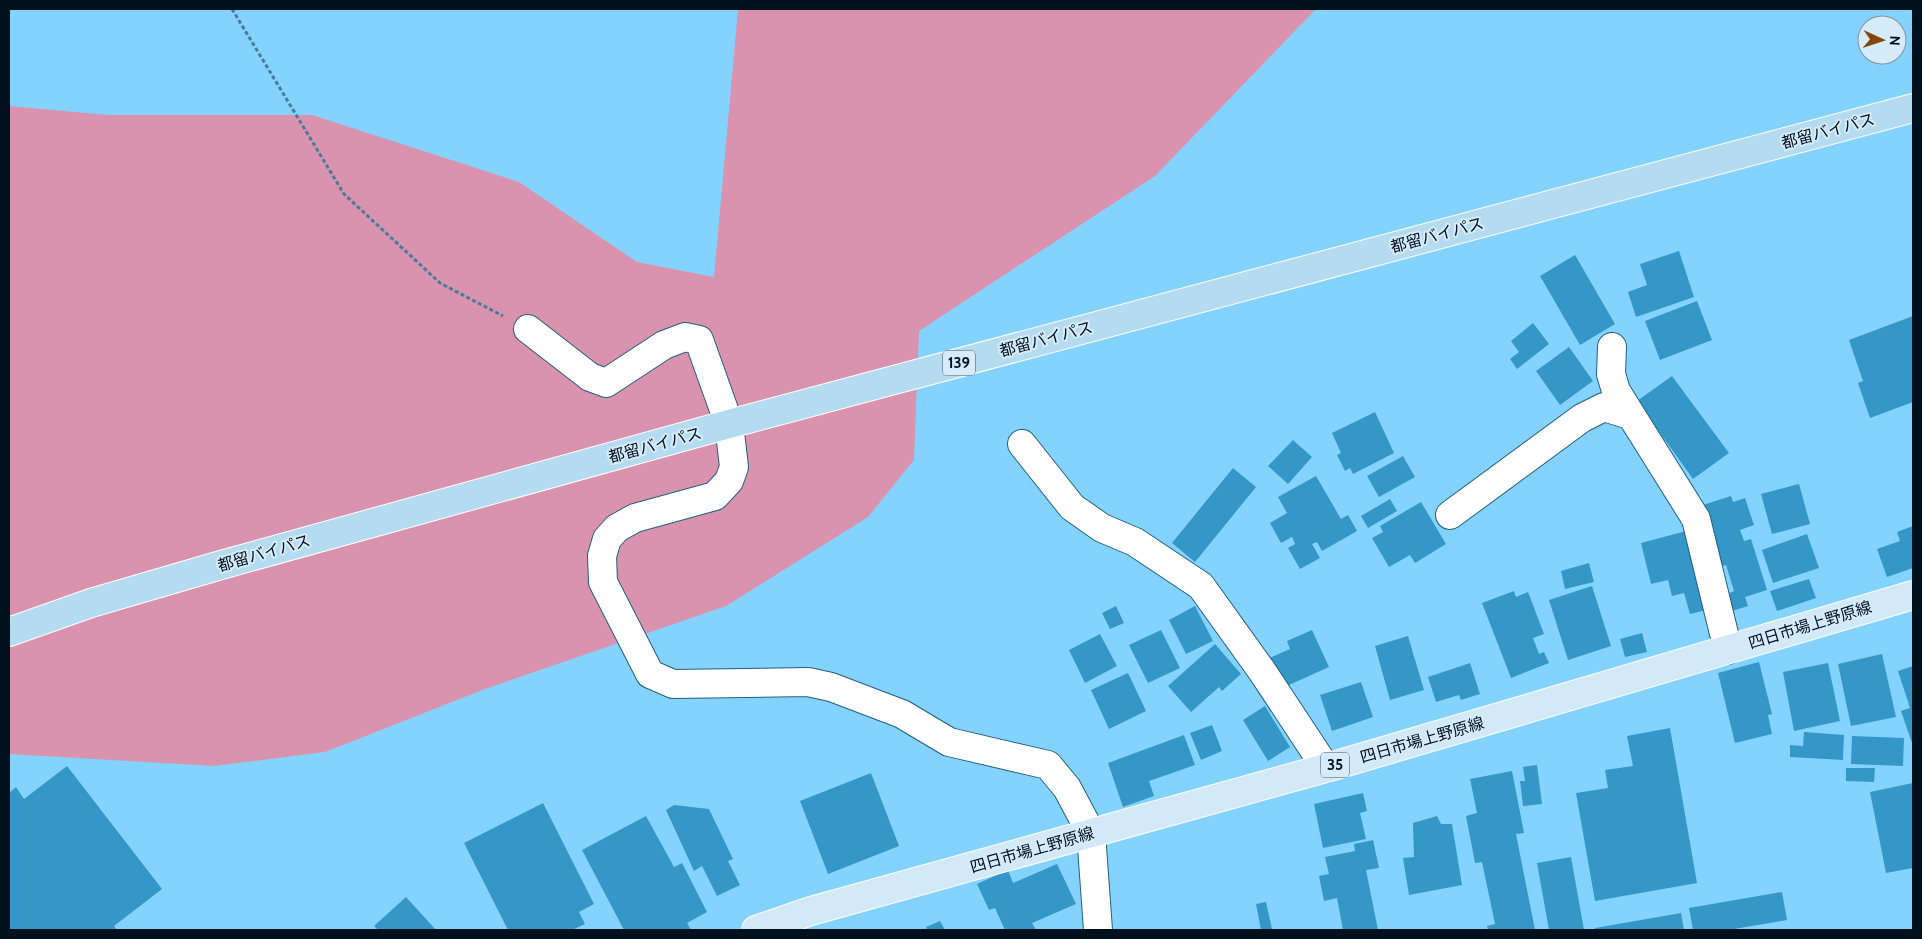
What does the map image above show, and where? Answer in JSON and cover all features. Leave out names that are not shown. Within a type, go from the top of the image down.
[{"type":"highway","name":"都留バイパス","points":[[9,632],[91,603],[193,573],[729,424],[1913,108]]},
{"type":"main road","name":"四日市場上野原線","points":[[756,930],[811,911],[1326,768],[1913,594]]},
{"type":"street","points":[[528,329],[590,377],[606,382],[664,345],[685,337],[699,340],[729,424],[734,466],[729,481],[715,496],[635,518],[617,528],[606,539],[602,556],[603,582],[650,674],[673,684],[808,682],[831,687],[902,714],[950,742],[1048,765],[1067,788],[1091,833],[1098,930]]},
{"type":"street","points":[[1612,347],[1611,374],[1616,391],[1696,519],[1728,650]]},
{"type":"street","points":[[1450,515],[1582,418],[1604,406],[1630,416]]},
{"type":"street","points":[[1022,444],[1072,507],[1102,528],[1135,542],[1201,586],[1262,671],[1326,768]]},
{"type":"path","points":[[232,9],[344,194],[440,283],[528,329]]},
{"type":"shaded area","points":[[738,9],[1316,9],[1155,176],[919,331],[914,460],[868,517],[726,606],[485,689],[325,752],[214,766],[9,754],[9,106],[107,115],[312,115],[519,182],[637,262],[714,277]]},
{"type":"building","points":[[1679,251],[1694,297],[1636,317],[1628,292],[1647,285],[1640,264]]},
{"type":"building","points":[[1575,255],[1615,324],[1580,345],[1540,276]]},
{"type":"building","points":[[1697,301],[1712,340],[1660,360],[1645,321]]},
{"type":"building","points":[[1913,316],[1913,402],[1870,418],[1858,383],[1863,381],[1849,340]]},
{"type":"building","points":[[1533,323],[1549,344],[1517,369],[1510,359],[1519,352],[1511,341]]},
{"type":"building","points":[[1569,347],[1593,381],[1560,405],[1536,371]]},
{"type":"building","points":[[1672,376],[1729,453],[1693,479],[1637,401]]},
{"type":"building","points":[[1375,412],[1394,453],[1353,474],[1350,468],[1345,471],[1337,455],[1341,453],[1332,433]]},
{"type":"building","points":[[1293,440],[1312,457],[1288,484],[1268,466]]},
{"type":"building","points":[[1403,456],[1415,477],[1379,497],[1367,476]]},
{"type":"building","points":[[1233,468],[1256,487],[1195,562],[1172,543]]},
{"type":"building","points":[[1316,476],[1341,519],[1348,515],[1357,531],[1322,551],[1317,542],[1312,544],[1320,558],[1300,569],[1288,548],[1295,544],[1292,537],[1281,543],[1270,523],[1287,513],[1278,497]]},
{"type":"building","points":[[1799,484],[1810,524],[1772,534],[1761,494]]},
{"type":"building","points":[[1731,496],[1733,502],[1745,498],[1754,525],[1740,530],[1744,541],[1751,539],[1767,590],[1745,597],[1748,606],[1732,611],[1727,594],[1734,591],[1726,565],[1722,566],[1703,505]]},
{"type":"building","points":[[1390,499],[1397,511],[1368,528],[1361,516]]},
{"type":"building","points":[[1421,502],[1446,544],[1415,563],[1410,555],[1389,567],[1372,538],[1383,532],[1380,526]]},
{"type":"building","points":[[1913,526],[1913,568],[1887,577],[1877,549],[1900,541],[1897,532]]},
{"type":"building","points":[[1690,530],[1710,609],[1690,614],[1684,593],[1672,596],[1668,580],[1651,584],[1641,543]]},
{"type":"building","points":[[1807,534],[1819,568],[1773,583],[1762,550]]},
{"type":"building","points":[[1589,563],[1594,582],[1565,589],[1561,571]]},
{"type":"building","points":[[1809,579],[1816,598],[1777,611],[1770,591]]},
{"type":"building","points":[[1592,586],[1611,646],[1568,660],[1549,600]]},
{"type":"building","points":[[1514,591],[1516,597],[1528,592],[1544,634],[1533,638],[1539,654],[1544,652],[1549,663],[1511,678],[1482,603]]},
{"type":"building","points":[[1116,606],[1124,623],[1110,629],[1102,613]]},
{"type":"building","points":[[1195,606],[1213,641],[1186,654],[1169,620]]},
{"type":"building","points":[[1161,630],[1180,668],[1148,683],[1129,645]]},
{"type":"building","points":[[1312,630],[1329,667],[1280,689],[1267,659],[1290,649],[1287,641]]},
{"type":"building","points":[[1642,633],[1647,652],[1625,657],[1620,639]]},
{"type":"building","points":[[1100,634],[1117,666],[1085,683],[1069,650]]},
{"type":"building","points":[[1408,636],[1424,690],[1390,700],[1375,646]]},
{"type":"building","points":[[1215,644],[1241,674],[1222,691],[1219,687],[1191,712],[1168,686]]},
{"type":"building","points":[[1882,654],[1896,717],[1851,726],[1838,664]]},
{"type":"building","points":[[1759,662],[1772,714],[1768,715],[1772,734],[1735,743],[1718,673]]},
{"type":"building","points":[[1470,663],[1480,694],[1461,700],[1459,695],[1436,702],[1428,677]]},
{"type":"building","points":[[1828,663],[1840,721],[1794,731],[1783,672]]},
{"type":"building","points":[[1913,666],[1913,746],[1901,711],[1910,708],[1898,671]]},
{"type":"building","points":[[1128,673],[1146,711],[1109,729],[1091,690]]},
{"type":"building","points":[[1361,682],[1373,717],[1332,731],[1320,695]]},
{"type":"building","points":[[1265,706],[1290,747],[1268,761],[1243,720]]},
{"type":"building","points":[[1212,725],[1222,751],[1201,760],[1190,733]]},
{"type":"building","points":[[1670,728],[1697,883],[1595,901],[1576,793],[1608,788],[1605,770],[1633,766],[1627,736]]},
{"type":"building","points":[[1804,732],[1844,735],[1843,760],[1790,757],[1790,745],[1803,746]]},
{"type":"building","points":[[1184,735],[1195,765],[1149,781],[1154,796],[1123,807],[1108,763]]},
{"type":"building","points":[[1852,736],[1904,738],[1903,766],[1851,764]]},
{"type":"building","points":[[1537,765],[1542,804],[1523,806],[1520,781],[1525,781],[1523,767]]},
{"type":"building","points":[[67,766],[162,889],[114,926],[117,930],[9,930],[9,793],[16,787],[24,799]]},
{"type":"building","points":[[1846,768],[1875,768],[1874,782],[1846,781]]},
{"type":"building","points":[[1512,771],[1524,833],[1516,834],[1535,930],[1488,930],[1487,926],[1495,924],[1482,862],[1475,863],[1466,816],[1477,813],[1470,779]]},
{"type":"building","points":[[871,773],[899,846],[828,874],[800,801]]},
{"type":"building","points":[[1913,783],[1913,868],[1886,873],[1870,792]]},
{"type":"building","points":[[1363,793],[1367,811],[1360,813],[1366,839],[1323,848],[1314,804]]},
{"type":"building","points":[[543,803],[594,904],[579,912],[585,924],[572,930],[508,930],[464,843]]},
{"type":"building","points":[[674,805],[709,809],[733,859],[728,861],[740,885],[717,896],[702,866],[694,871],[666,810]]},
{"type":"building","points":[[646,816],[674,867],[682,863],[707,912],[687,923],[691,930],[624,930],[582,850]]},
{"type":"building","points":[[1437,816],[1441,824],[1452,824],[1462,885],[1409,895],[1403,858],[1414,857],[1413,823]]},
{"type":"building","points":[[1373,840],[1379,868],[1366,870],[1378,930],[1343,930],[1337,898],[1324,901],[1319,876],[1329,874],[1325,857],[1355,851],[1354,844]]},
{"type":"building","points":[[1571,857],[1584,930],[1549,930],[1537,863]]},
{"type":"building","points":[[1057,864],[1076,904],[1032,923],[1036,930],[1005,930],[995,908],[989,910],[977,884],[1008,870],[1013,883]]},
{"type":"building","points":[[1782,892],[1787,920],[1728,930],[1693,930],[1689,908]]},
{"type":"building","points":[[406,897],[436,930],[378,930],[374,926]]},
{"type":"building","points":[[1266,902],[1272,929],[1261,930],[1256,904]]},
{"type":"building","points":[[1681,913],[1684,930],[1595,930],[1595,928]]},
{"type":"building","points":[[940,921],[945,930],[927,930],[926,927]]}]
